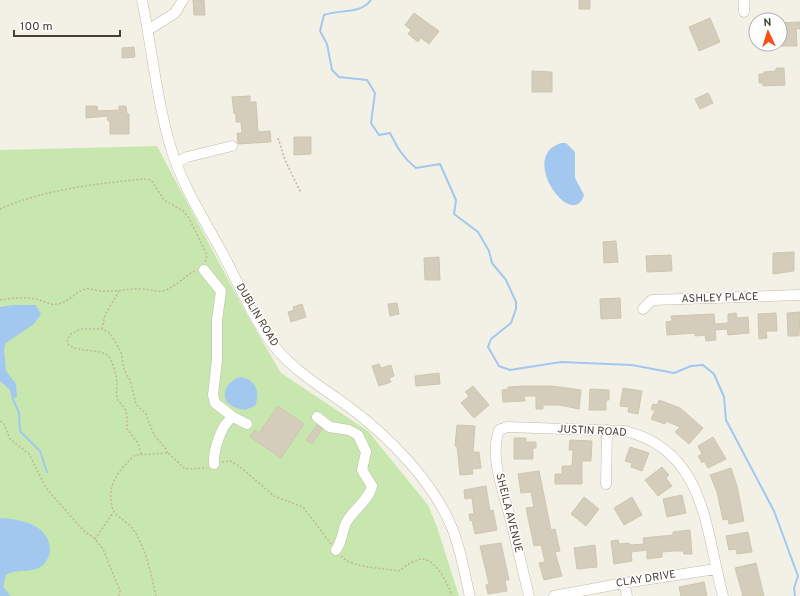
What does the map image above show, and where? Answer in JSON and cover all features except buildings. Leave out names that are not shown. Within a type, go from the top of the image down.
[{"type":"street","name":"DUBLIN ROAD","points":[[142,0],[166,128],[176,163],[241,289],[273,344],[298,371],[377,430],[417,472],[439,501],[455,535],[470,596]]},
{"type":"street","points":[[148,30],[174,13],[184,0]]},
{"type":"street","points":[[744,0],[744,12]]},
{"type":"street","points":[[176,163],[187,157],[232,146]]},
{"type":"street","points":[[204,270],[221,291],[217,320],[217,360],[213,395],[215,403],[233,418],[247,424]]},
{"type":"street","name":"ASHLEY PLACE","points":[[643,309],[652,300],[800,295]]},
{"type":"street","points":[[317,417],[330,427],[349,430],[358,435],[366,452],[362,470],[372,486],[366,498],[346,523],[339,546],[336,550]]},
{"type":"street","points":[[214,464],[214,458],[223,429],[228,420],[233,418]]},
{"type":"street","name":"JUSTIN ROAD","points":[[499,430],[507,427],[624,431],[638,434],[665,449],[680,462],[700,501],[723,596]]},
{"type":"street","name":"SHEILA AVENUE","points":[[499,430],[496,445],[498,472],[529,596]]},
{"type":"street","points":[[606,484],[607,430]]},
{"type":"street","name":"CLAY DRIVE","points":[[554,596],[624,583],[716,569]]},
{"type":"street","points":[[624,583],[627,596]]},
{"type":"path","points":[[278,138],[285,160],[301,193]]},
{"type":"path","points":[[0,209],[19,201],[85,185],[121,181],[151,180],[156,184],[164,200],[183,211],[189,218],[208,255],[204,270],[187,274],[169,288],[161,291],[137,289],[100,291],[87,289],[78,292],[69,300],[59,304],[48,304],[40,300],[28,298],[0,300]]},
{"type":"path","points":[[102,329],[105,315],[119,291]]},
{"type":"path","points":[[141,454],[138,443],[127,429],[127,416],[125,409],[117,399],[117,383],[111,360],[105,354],[94,350],[82,351],[72,348],[68,344],[67,340],[71,334],[81,329],[102,329],[110,333],[121,352],[124,370],[130,380],[136,404],[146,414],[154,435],[168,453],[185,469],[208,468],[214,464],[230,461],[250,474],[274,496],[303,507],[318,529],[346,562],[399,570],[410,563],[422,559],[427,560],[435,566],[444,577],[452,596]]},
{"type":"path","points":[[0,421],[4,424],[10,439],[29,454],[46,488],[83,530],[95,538],[103,549],[120,591],[119,596]]},
{"type":"path","points":[[156,596],[149,566],[133,528],[113,512],[110,500],[111,488],[116,477],[135,455],[168,453]]},
{"type":"path","points":[[95,538],[113,512]]},
{"type":"green space","points":[[157,146],[247,315],[281,373],[368,431],[428,505],[437,527],[459,596],[0,596],[0,150]]},
{"type":"water","points":[[561,143],[566,143],[575,152],[575,178],[584,195],[578,204],[570,204],[560,198],[552,188],[546,175],[544,162],[549,151]]},
{"type":"water","points":[[13,305],[36,305],[41,314],[34,324],[6,343],[4,349],[6,371],[16,384],[17,397],[12,399],[10,390],[0,381],[0,307]]},
{"type":"water","points":[[240,377],[250,380],[257,391],[257,401],[255,406],[245,410],[231,405],[225,398],[225,390],[227,386],[236,378]]},
{"type":"water","points":[[0,518],[16,520],[32,525],[45,534],[49,541],[49,554],[42,566],[34,570],[14,572],[6,575],[3,587],[11,596],[0,596]]},
{"type":"waterway","points":[[371,0],[366,5],[355,10],[324,15],[320,31],[327,44],[332,70],[339,77],[367,80],[375,93],[371,123],[379,135],[390,133],[401,152],[411,164],[416,168],[440,164],[456,200],[454,214],[478,232],[489,251],[492,263],[506,280],[516,302],[516,309],[511,323],[491,339],[488,347],[499,366],[510,370],[561,362],[632,365],[674,373],[691,366],[703,365],[714,374],[724,397],[726,420],[774,511],[798,576],[794,588],[795,596]]},
{"type":"waterway","points":[[13,399],[19,413],[20,431],[40,451],[47,472]]}]
